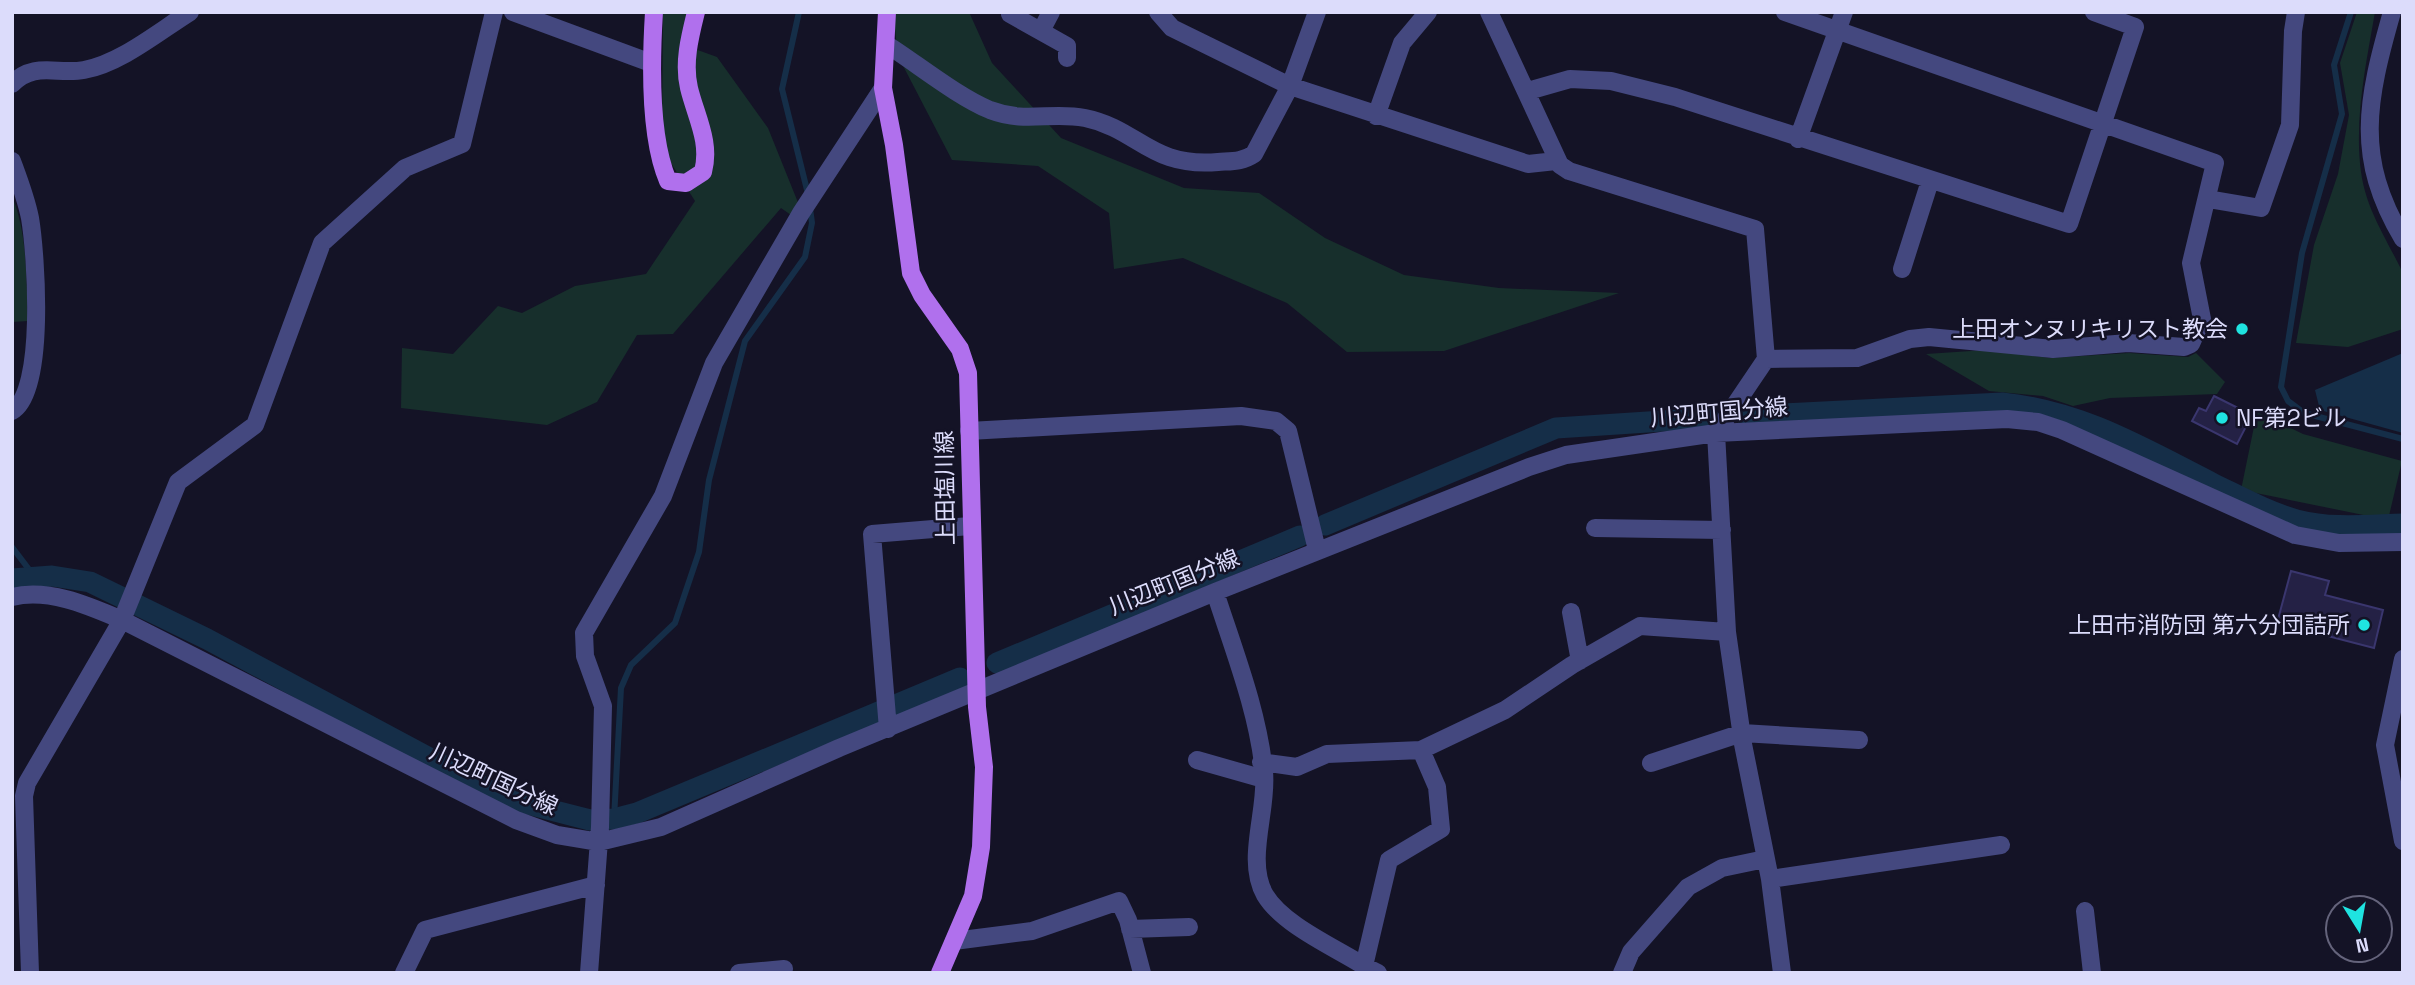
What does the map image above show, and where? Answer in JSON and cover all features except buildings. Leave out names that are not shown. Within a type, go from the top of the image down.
[{"type":"main road","points":[[654,12],[651,63],[660,161],[668,181],[686,183],[703,172],[706,160],[706,144],[688,85],[688,47],[696,12]]},
{"type":"main road","name":"上田塩川線","points":[[887,12],[883,88],[894,145],[911,273],[922,295],[960,349],[968,373],[970,526],[977,691],[984,767],[981,847],[973,896],[940,973]]},
{"type":"street","points":[[12,83],[34,69],[85,70],[111,60],[190,12]]},
{"type":"street","points":[[30,973],[24,796],[27,783],[122,620],[178,482],[255,425],[322,243],[405,168],[462,144],[494,12]]},
{"type":"street","points":[[513,12],[651,63]]},
{"type":"street","points":[[1041,31],[1051,12]]},
{"type":"street","points":[[886,44],[986,108],[1024,119],[1066,115],[1086,118],[1108,126],[1156,154],[1172,160],[1199,164],[1245,160],[1254,154],[1290,86],[1318,12]]},
{"type":"street","points":[[1376,116],[1402,43],[1428,12]]},
{"type":"street","points":[[1489,12],[1528,91],[1556,160],[1569,171],[1755,229],[1766,359],[1716,433],[1727,632],[1742,733],[1770,879],[1782,973]]},
{"type":"street","points":[[1766,359],[1857,358],[1910,339],[1929,337],[2061,349],[2128,344],[2184,347],[2191,344],[2202,319],[2191,262],[2215,163],[1785,12]]},
{"type":"street","points":[[1798,139],[1844,12]]},
{"type":"street","points":[[1528,91],[1570,79],[1611,81],[1675,97],[1798,139],[2069,223],[2135,27],[2094,12]]},
{"type":"street","points":[[2208,199],[2261,208],[2290,125],[2296,12]]},
{"type":"street","points":[[2392,12],[2372,99],[2370,141],[2372,173],[2383,205],[2403,239]]},
{"type":"street","points":[[1010,14],[1067,46],[1067,58]]},
{"type":"street","points":[[1165,15],[1172,28],[1290,86],[1528,164],[1556,160]]},
{"type":"street","points":[[589,973],[600,827],[603,706],[585,656],[584,633],[663,496],[714,363],[801,214],[883,88]]},
{"type":"street","points":[[12,161],[30,220],[37,330],[34,367],[19,408],[12,411]]},
{"type":"street","points":[[1902,269],[1930,181]]},
{"type":"street","points":[[969,432],[1241,416],[1276,421],[1288,431],[1317,550]]},
{"type":"street","name":"川辺町国分線","points":[[12,597],[42,595],[82,603],[122,620],[516,820],[557,835],[600,827],[661,827],[977,691],[1317,550],[1566,455],[1716,433],[1996,419],[2038,422],[2087,440],[2295,535],[2339,543],[2403,542]]},
{"type":"street","points":[[888,729],[872,534],[970,526]]},
{"type":"street","points":[[1595,528],[1722,530]]},
{"type":"street","points":[[1215,592],[1256,723],[1262,771],[1258,865],[1263,892],[1277,912],[1364,971],[1389,860],[1441,829],[1437,788],[1420,750]]},
{"type":"street","points":[[1572,612],[1580,661]]},
{"type":"street","points":[[1197,760],[1262,771],[1297,766],[1327,754],[1420,750],[1505,710],[1640,626],[1727,632]]},
{"type":"street","points":[[2403,659],[2385,745],[2395,754],[2403,841]]},
{"type":"street","points":[[1651,763],[1742,733],[1859,740]]},
{"type":"street","points":[[1770,879],[2001,845]]},
{"type":"street","points":[[1622,973],[1631,952],[1688,887],[1722,869],[1765,859]]},
{"type":"street","points":[[404,973],[425,930],[596,885]]},
{"type":"street","points":[[954,941],[1032,931],[1119,901],[1142,973]]},
{"type":"street","points":[[2085,911],[2092,973]]},
{"type":"street","points":[[1130,929],[1189,927]]},
{"type":"street","points":[[740,973],[785,969]]},
{"type":"green space","points":[[663,12],[688,12],[681,44],[717,57],[768,128],[799,205],[791,215],[781,208],[673,334],[637,335],[597,402],[547,425],[401,408],[402,348],[453,354],[498,306],[522,313],[575,286],[646,274],[695,201],[669,160],[662,129]]},
{"type":"green space","points":[[893,12],[969,12],[992,63],[1061,138],[1184,188],[1259,193],[1325,238],[1404,275],[1499,288],[1619,293],[1444,351],[1347,352],[1287,303],[1183,258],[1114,269],[1109,213],[1038,166],[952,160],[898,56]]},
{"type":"green space","points":[[2357,12],[2375,12],[2360,112],[2361,172],[2372,211],[2402,271],[2405,290],[2403,329],[2348,347],[2296,343],[2314,245],[2338,174],[2349,115],[2340,63]]},
{"type":"green space","points":[[12,196],[24,242],[28,321],[12,322]]},
{"type":"green space","points":[[1986,350],[2050,358],[2129,353],[2188,357],[2196,353],[2225,382],[2217,394],[2110,398],[2073,406],[2043,396],[1989,391],[1926,354]]},
{"type":"green space","points":[[2257,412],[2303,434],[2402,461],[2388,520],[2241,490]]},
{"type":"water","points":[[2403,353],[2403,433],[2320,410],[2315,390]]},
{"type":"waterway","points":[[799,12],[782,89],[808,194]]},
{"type":"waterway","points":[[2351,12],[2334,65],[2342,114],[2302,253],[2281,387],[2288,401],[2304,413],[2403,439]]},
{"type":"waterway","points":[[614,819],[621,688],[631,665],[675,623],[699,552],[709,480],[745,341],[805,257],[812,223],[810,208]]},
{"type":"waterway","points":[[1746,416],[2002,403],[2031,407],[2111,433],[2286,517],[2310,523],[2336,525],[2403,524]]},
{"type":"waterway","points":[[1325,525],[1556,428],[1709,418]]},
{"type":"waterway","points":[[997,663],[1300,536]]},
{"type":"waterway","points":[[12,547],[34,576]]},
{"type":"waterway","points":[[12,579],[52,576],[90,582],[207,639],[504,798],[590,820],[614,819],[637,813],[960,678]]},
{"type":"place","name":"上田オンヌリキリスト教会","points":[[2242,329]]},
{"type":"place","name":"NF第2ビル","points":[[2222,418]]},
{"type":"place","name":"上田市消防団 第六分団詰所","points":[[2364,625]]}]
